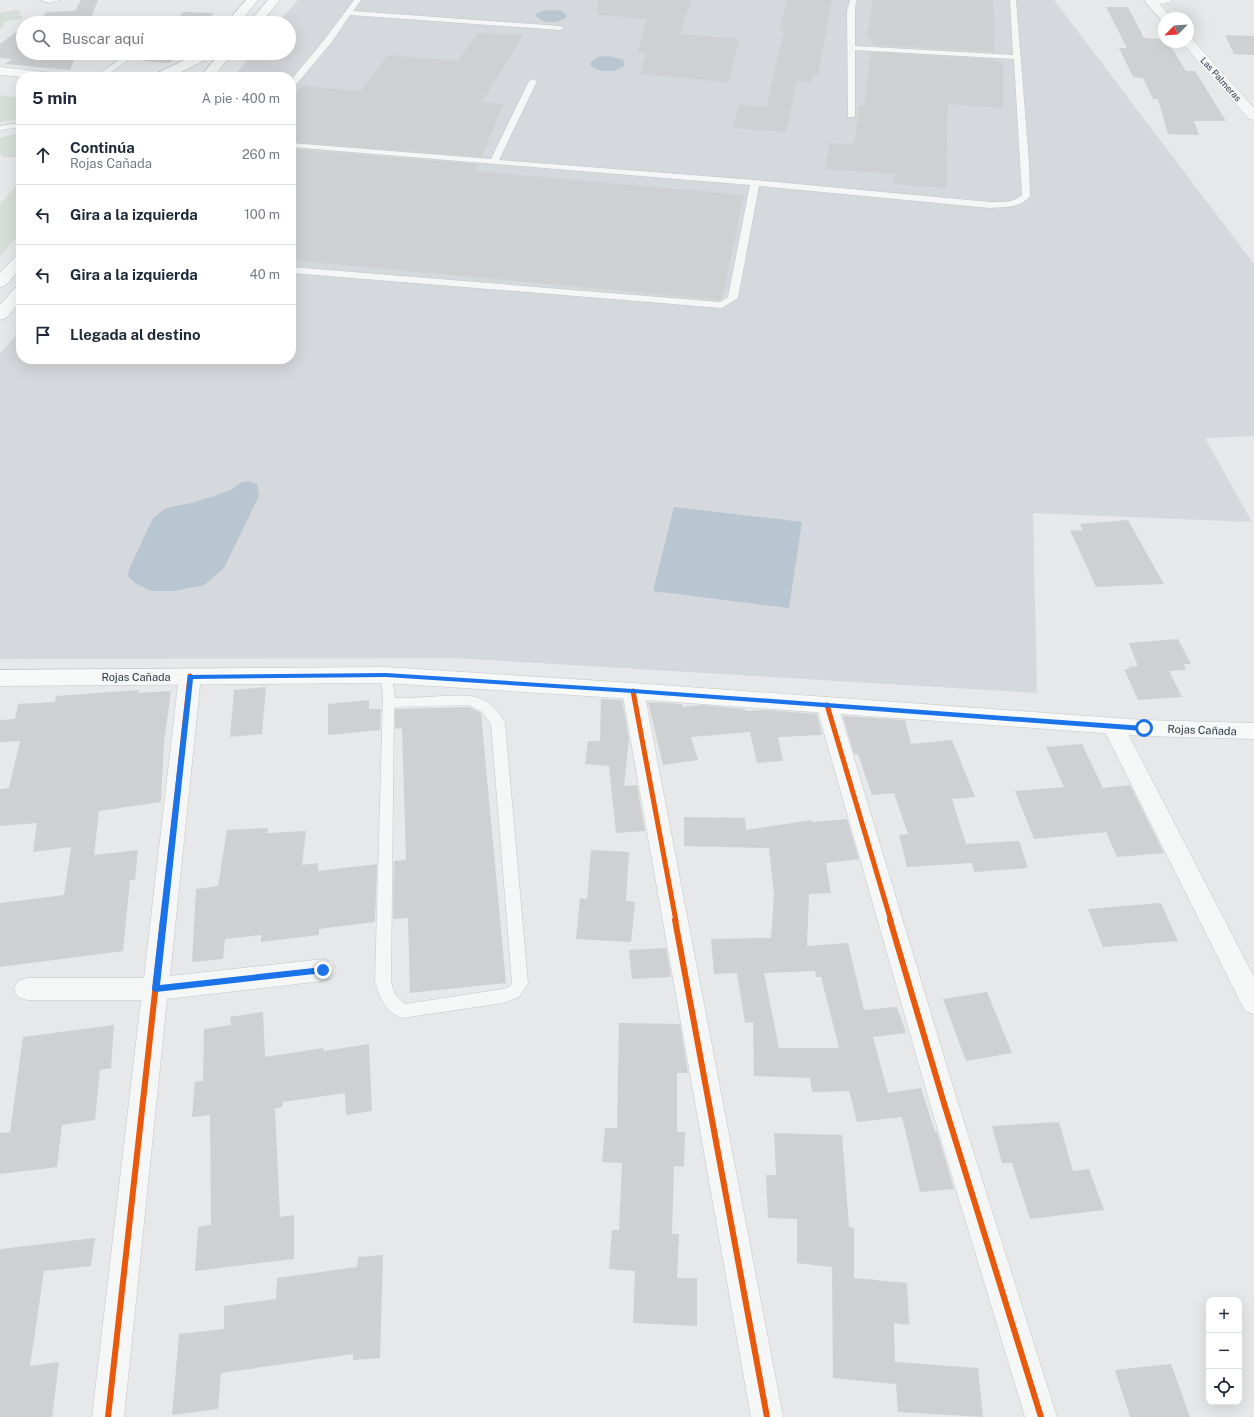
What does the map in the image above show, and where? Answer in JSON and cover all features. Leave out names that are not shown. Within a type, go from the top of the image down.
[{"type":"main road","points":[[238,16],[252,0]]},
{"type":"main road","points":[[260,16],[274,0]]},
{"type":"main road","points":[[172,72],[196,60]]},
{"type":"main road","points":[[189,72],[199,60]]},
{"type":"main road","points":[[203,72],[214,60]]},
{"type":"main road","points":[[210,72],[221,60]]},
{"type":"main road","points":[[0,72],[16,74]]},
{"type":"main road","points":[[0,76],[16,78]]},
{"type":"main road","points":[[0,282],[16,264]]},
{"type":"main road","points":[[0,315],[16,296]]},
{"type":"main road","name":"Rojas Cañada","points":[[0,678],[386,675],[633,691],[1113,726],[1254,731]]},
{"type":"street","points":[[1151,0],[1166,0]]},
{"type":"street","points":[[1151,0],[1161,12]]},
{"type":"street","name":"Las Palmeras","points":[[1193,48],[1254,116]]},
{"type":"street","points":[[108,1417],[190,676]]},
{"type":"street","points":[[633,691],[767,1417]]},
{"type":"street","points":[[827,705],[943,1100],[1041,1417]]},
{"type":"street","points":[[1113,726],[1254,1003]]},
{"type":"street","points":[[27,989],[156,989],[323,970]]},
{"type":"lane","points":[[43,0],[58,0]]},
{"type":"lane","points":[[296,79],[328,41],[358,0]]},
{"type":"lane","points":[[851,115],[851,11],[853,0]]},
{"type":"lane","points":[[296,145],[755,183],[990,205],[1010,204],[1022,201],[1026,196],[1026,169],[1013,0]]},
{"type":"lane","points":[[349,13],[560,28]]},
{"type":"lane","points":[[851,48],[1018,57]]},
{"type":"lane","points":[[106,72],[124,60]]},
{"type":"lane","points":[[494,162],[534,81]]},
{"type":"lane","points":[[0,128],[16,126]]},
{"type":"lane","points":[[296,270],[722,305],[733,298],[755,183]]},
{"type":"lane","points":[[386,675],[389,694],[388,703],[383,981],[388,1000],[402,1011],[503,996],[514,992],[520,984],[498,723],[490,711],[481,703],[470,700],[388,703]]},
{"type":"shaded area","points":[[298,0],[1054,0],[1254,264],[1254,436],[1205,438],[1252,522],[1033,513],[1037,693],[454,658],[0,659],[0,354],[16,335],[16,364],[296,364],[296,72],[237,72],[247,60],[296,60],[296,16],[284,16]]},
{"type":"shaded area","points":[[16,10],[21,11],[18,15],[20,16],[16,16],[16,20],[3,22],[4,27],[0,29],[0,13]]},
{"type":"shaded area","points":[[542,11],[561,11],[567,16],[556,22],[547,22],[536,16],[536,14]]},
{"type":"shaded area","points":[[609,56],[623,60],[625,65],[617,70],[603,71],[590,65],[590,63],[598,57]]},
{"type":"shaded area","points":[[0,95],[16,97],[16,120],[0,122]]},
{"type":"shaded area","points":[[16,133],[16,157],[2,157],[0,153],[0,138]]},
{"type":"shaded area","points":[[16,185],[16,239],[0,256],[0,204]]},
{"type":"shaded area","points":[[248,481],[257,484],[259,496],[224,568],[204,585],[174,591],[151,591],[135,583],[128,576],[130,567],[153,518],[166,508],[211,497],[231,490],[240,483]]},
{"type":"shaded area","points":[[674,507],[802,522],[789,608],[653,591]]},
{"type":"building","points":[[81,0],[98,0],[92,16],[44,16],[46,12],[75,11]]},
{"type":"building","points":[[598,0],[691,0],[680,34],[740,39],[728,82],[640,74],[646,53],[637,53],[647,19],[598,15]]},
{"type":"building","points":[[787,0],[832,0],[818,75],[812,75],[811,82],[797,81],[786,132],[733,128],[739,105],[766,107],[784,31],[779,31]]},
{"type":"building","points":[[873,0],[993,0],[994,52],[872,45],[873,39],[867,38]]},
{"type":"building","points":[[1106,7],[1128,7],[1144,38],[1158,39],[1158,48],[1172,48],[1186,71],[1195,71],[1226,121],[1194,121],[1199,135],[1168,134],[1158,99],[1153,99],[1143,78],[1133,77],[1119,48],[1127,48]]},
{"type":"building","points":[[183,12],[214,13],[211,16],[180,16]]},
{"type":"building","points":[[16,32],[16,60],[74,60],[70,70],[5,64],[12,59],[0,58],[0,44]]},
{"type":"building","points":[[477,33],[523,35],[482,102],[504,104],[481,157],[296,142],[296,93],[302,86],[361,91],[388,55],[458,61]]},
{"type":"building","points":[[1225,35],[1254,36],[1254,55],[1234,54]]},
{"type":"building","points":[[871,52],[994,59],[994,61],[1003,62],[1003,108],[948,104],[946,188],[894,184],[895,174],[825,169],[830,143],[854,145],[859,106],[864,106]]},
{"type":"building","points":[[144,60],[173,60],[170,63],[143,61]]},
{"type":"building","points":[[296,149],[478,164],[475,171],[744,195],[722,299],[296,260]]},
{"type":"building","points":[[1128,520],[1164,584],[1096,587],[1070,530],[1083,531],[1080,524]]},
{"type":"building","points":[[1178,639],[1191,664],[1184,664],[1186,670],[1169,671],[1182,697],[1138,700],[1124,669],[1130,669],[1128,667],[1138,666],[1129,643]]},
{"type":"building","points":[[266,687],[262,734],[230,737],[234,690]]},
{"type":"building","points":[[139,690],[138,693],[171,691],[164,742],[161,802],[99,811],[94,855],[138,850],[135,880],[130,880],[123,951],[0,967],[0,903],[64,895],[71,847],[33,852],[37,823],[0,826],[0,789],[9,788],[20,741],[0,742],[0,720],[15,719],[18,704],[55,702],[56,696]]},
{"type":"building","points":[[601,699],[622,700],[629,739],[624,786],[637,785],[645,831],[616,833],[609,766],[585,764],[588,741],[600,741]]},
{"type":"building","points":[[369,700],[369,709],[381,709],[380,730],[328,735],[328,704]]},
{"type":"building","points":[[648,702],[682,704],[683,707],[701,705],[745,709],[745,711],[766,710],[817,714],[822,735],[778,737],[783,761],[757,763],[750,732],[691,737],[698,760],[663,765]]},
{"type":"building","points":[[469,707],[481,713],[506,983],[410,993],[408,918],[393,919],[394,861],[406,860],[402,728],[395,729],[395,709]]},
{"type":"building","points":[[843,716],[905,720],[911,744],[952,740],[975,797],[952,799],[966,844],[1019,841],[1028,868],[974,872],[972,863],[907,867],[899,835],[908,834],[894,793],[872,795],[858,754],[854,754]]},
{"type":"building","points":[[1082,744],[1103,788],[1130,785],[1164,853],[1117,857],[1106,832],[1034,839],[1015,791],[1064,787],[1046,747]]},
{"type":"building","points":[[684,817],[745,818],[746,830],[812,820],[813,822],[847,819],[859,859],[826,863],[831,893],[809,894],[807,946],[848,943],[864,1010],[897,1007],[906,1033],[873,1037],[888,1093],[921,1088],[935,1132],[937,1132],[954,1189],[920,1192],[902,1117],[857,1122],[849,1091],[812,1092],[810,1078],[754,1076],[753,1022],[745,1023],[737,973],[714,974],[711,939],[771,938],[774,894],[769,848],[684,846]],"holes":[[[815,971],[816,977],[821,977],[839,1048],[779,1048],[764,973]]]},
{"type":"building","points":[[268,828],[267,833],[306,831],[302,865],[318,863],[318,871],[377,864],[375,922],[319,929],[319,935],[261,942],[261,935],[225,939],[223,959],[192,962],[196,889],[218,886],[227,830]]},
{"type":"building","points":[[591,850],[629,852],[626,901],[635,902],[631,942],[576,939],[580,898],[587,899]]},
{"type":"building","points":[[1161,903],[1178,941],[1103,947],[1088,909]]},
{"type":"building","points":[[666,948],[671,977],[632,979],[629,950]]},
{"type":"building","points":[[987,992],[1012,1053],[966,1061],[943,999]]},
{"type":"building","points":[[263,1012],[265,1057],[323,1048],[324,1051],[369,1044],[372,1111],[346,1115],[345,1093],[283,1102],[282,1107],[275,1108],[280,1217],[294,1215],[294,1259],[195,1271],[198,1227],[211,1225],[210,1115],[192,1117],[195,1082],[203,1081],[204,1029],[231,1025],[230,1017]]},
{"type":"building","points":[[619,1023],[680,1024],[688,1073],[677,1073],[677,1132],[685,1132],[684,1167],[674,1166],[672,1234],[679,1234],[677,1278],[697,1278],[697,1326],[633,1323],[635,1271],[609,1269],[612,1230],[619,1230],[622,1163],[602,1162],[605,1128],[617,1128]]},
{"type":"building","points":[[114,1025],[111,1068],[100,1070],[95,1120],[62,1125],[57,1167],[0,1174],[0,1133],[10,1132],[23,1037]]},
{"type":"building","points":[[1059,1122],[1073,1171],[1089,1169],[1104,1210],[1030,1219],[1012,1163],[1002,1163],[992,1126]]},
{"type":"building","points":[[774,1133],[842,1135],[849,1227],[854,1228],[854,1278],[907,1283],[909,1325],[894,1323],[895,1362],[978,1368],[983,1417],[898,1412],[896,1384],[833,1378],[832,1267],[797,1263],[797,1219],[768,1218],[766,1175],[776,1175]]},
{"type":"building","points":[[95,1238],[91,1266],[44,1271],[30,1366],[59,1362],[52,1417],[0,1417],[0,1249]]},
{"type":"building","points":[[383,1255],[380,1358],[353,1360],[353,1354],[221,1373],[218,1409],[172,1415],[179,1334],[224,1329],[224,1306],[276,1299],[277,1278],[357,1267],[358,1257]]},
{"type":"building","points":[[1171,1364],[1190,1417],[1130,1417],[1115,1370]]},
{"type":"cycle path","points":[[108,1417],[190,676]]},
{"type":"cycle path","points":[[633,691],[767,1417]]},
{"type":"cycle path","points":[[827,705],[943,1100],[1041,1417]]},
{"type":"route","points":[[323,970],[156,989],[190,676],[386,675],[633,691],[1144,728]]}]
